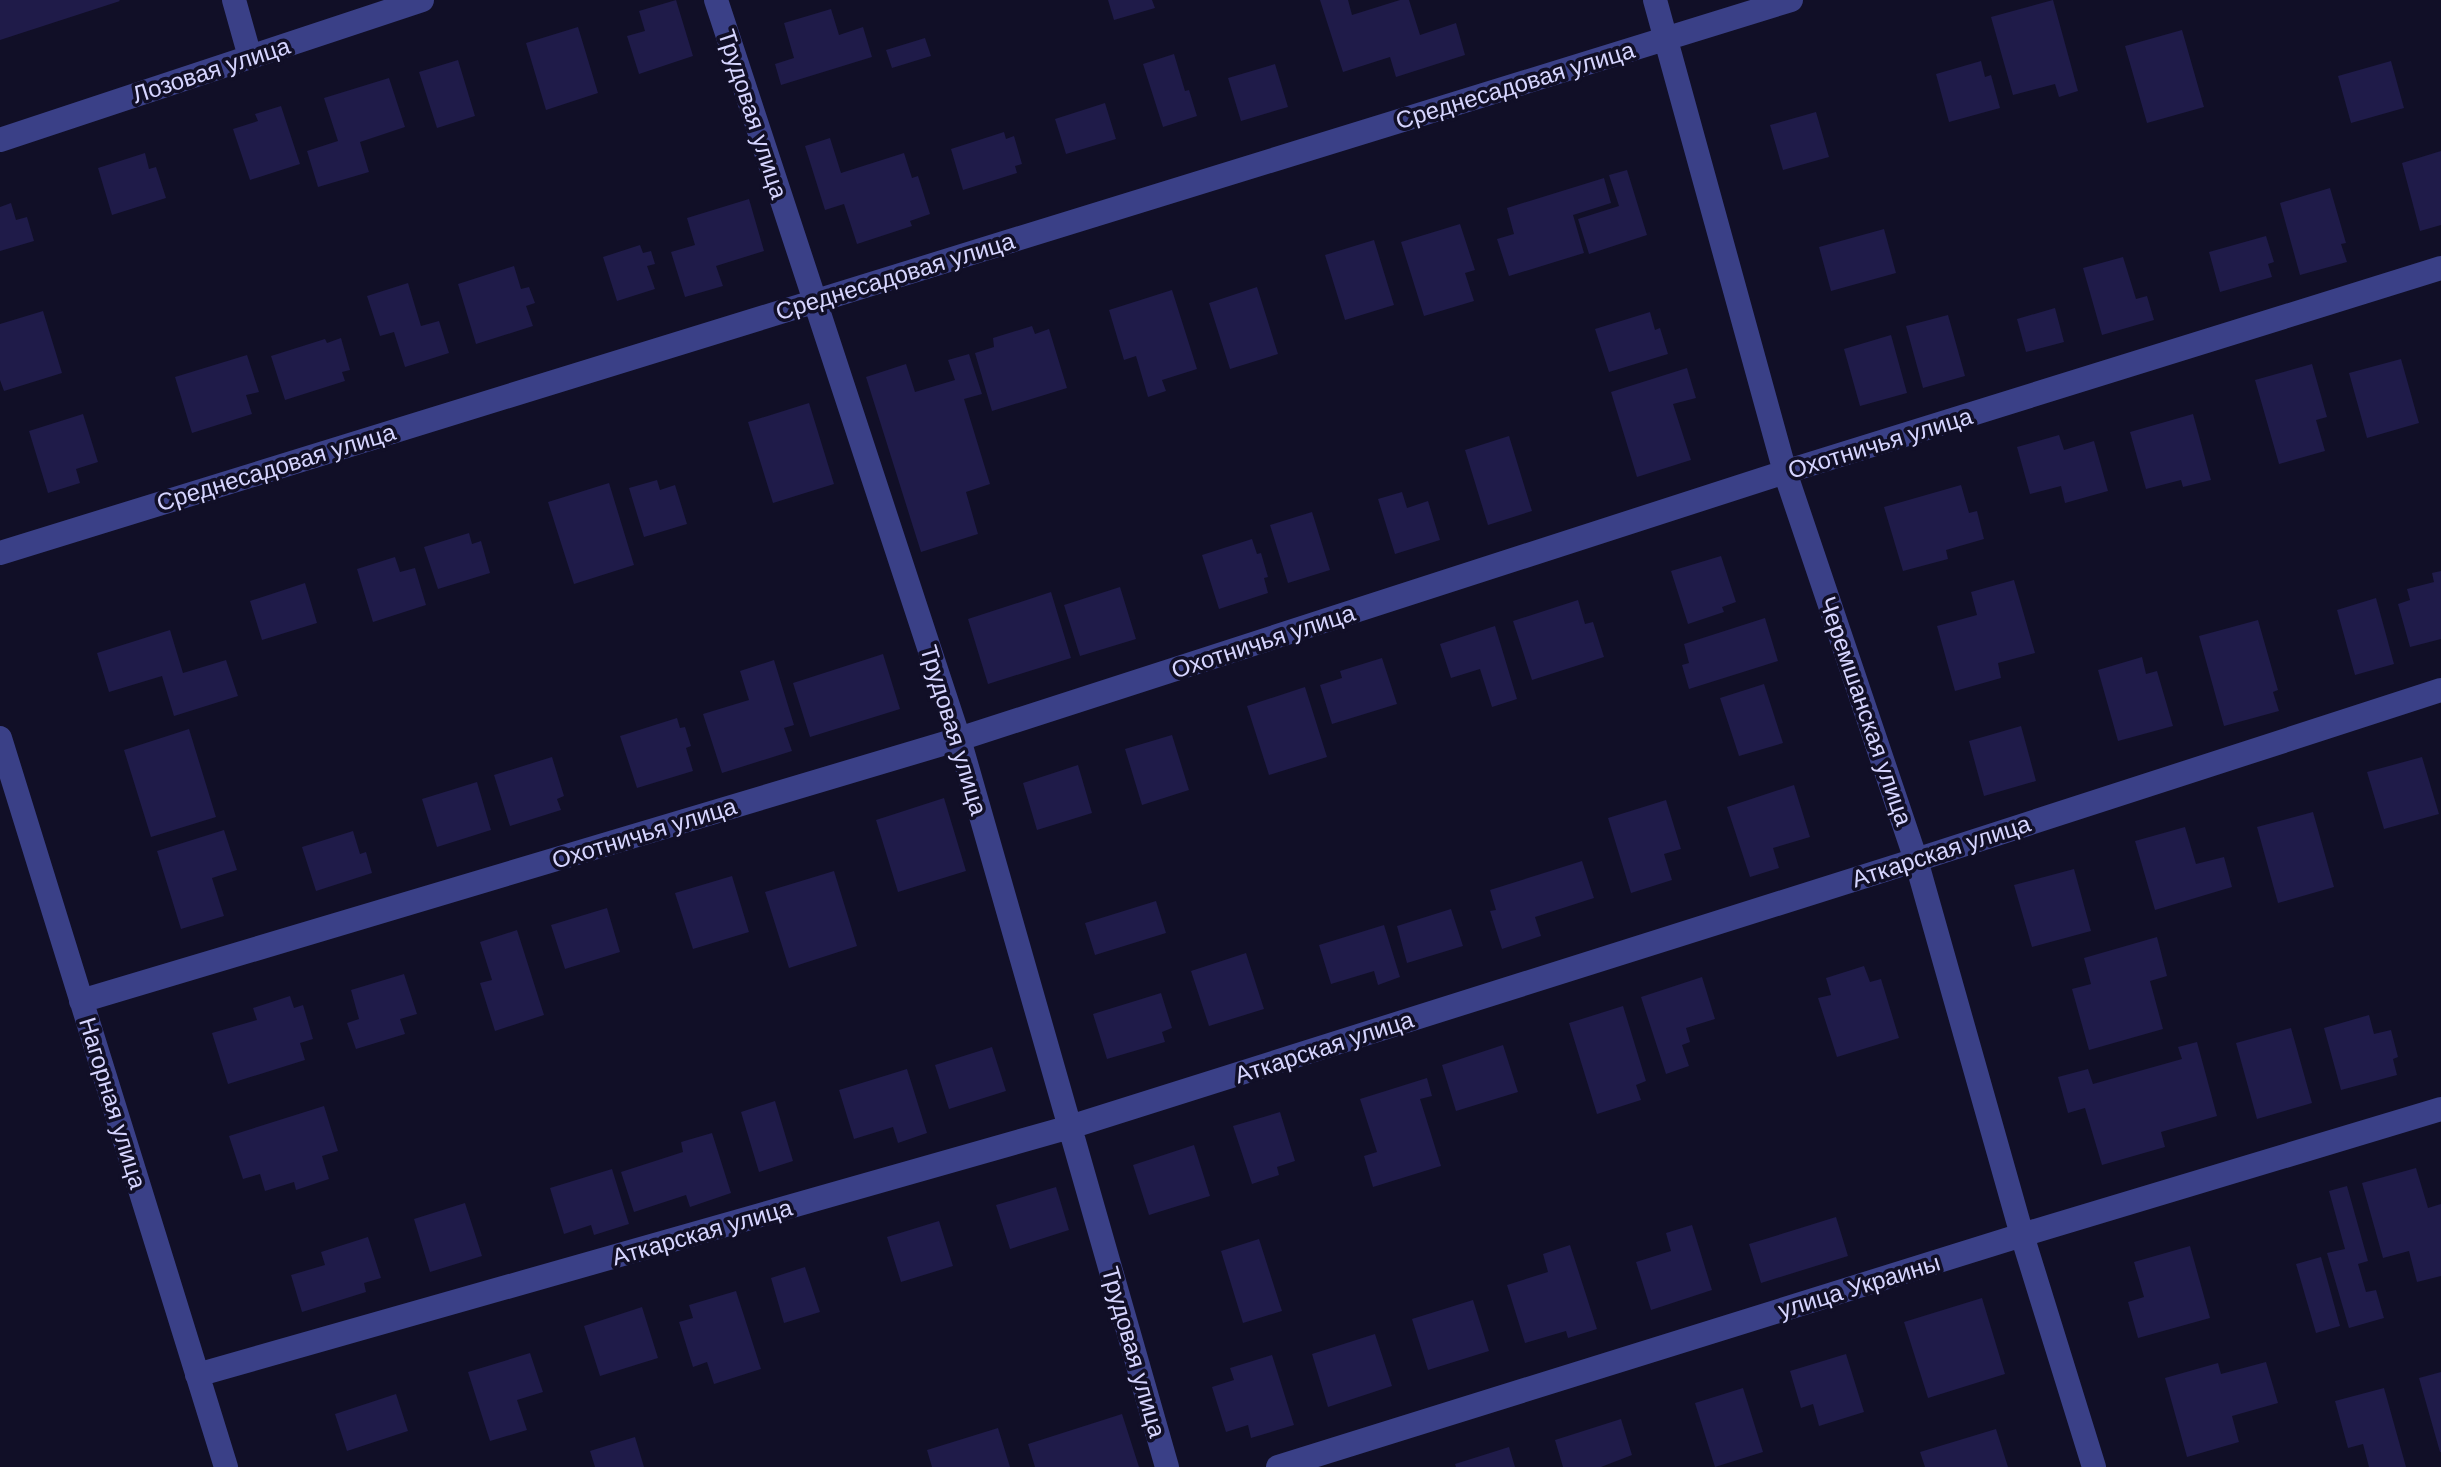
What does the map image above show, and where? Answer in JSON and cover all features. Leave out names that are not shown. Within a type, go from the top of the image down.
[{"type":"street","points":[[234,0],[250,57]]},
{"type":"street","name":"Лозовая улица","points":[[0,140],[422,0]]},
{"type":"street","name":"Трудовая улица","points":[[716,0],[959,739],[1167,1467]]},
{"type":"street","name":"Черемшанская улица","points":[[1655,0],[1785,472],[1916,860],[2022,1235],[2094,1467]]},
{"type":"street","name":"Среднесадовая улица","points":[[0,553],[1791,0]]},
{"type":"street","name":"Охотничья улица","points":[[81,1001],[959,739],[1785,472],[2441,268]]},
{"type":"street","name":"Аткарская улица","points":[[197,1375],[1070,1127],[1916,860],[2441,690]]},
{"type":"street","name":"Нагорная улица","points":[[0,738],[8,790],[81,1001],[226,1467]]},
{"type":"street","name":"улица Украины","points":[[1278,1467],[2022,1235],[2441,1109]]},
{"type":"building","points":[[0,0],[119,0],[120,1],[0,40]]},
{"type":"building","points":[[676,0],[693,56],[639,74],[627,36],[645,31],[639,11]]},
{"type":"building","points":[[1108,0],[1152,0],[1155,8],[1114,20]]},
{"type":"building","points":[[1320,0],[1348,0],[1352,15],[1409,0],[1420,35],[1456,23],[1465,55],[1396,77],[1390,57],[1343,72]]},
{"type":"building","points":[[2053,0],[2078,91],[2059,97],[2055,84],[2013,95],[1991,17]]},
{"type":"building","points":[[831,9],[839,35],[863,27],[872,57],[781,85],[775,64],[794,58],[784,23]]},
{"type":"building","points":[[578,27],[598,93],[546,110],[526,43]]},
{"type":"building","points":[[2182,30],[2204,107],[2147,123],[2125,46]]},
{"type":"building","points":[[925,38],[931,56],[892,68],[886,50]]},
{"type":"building","points":[[1174,54],[1185,91],[1189,90],[1197,116],[1163,127],[1143,64]]},
{"type":"building","points":[[458,60],[475,116],[437,128],[419,72]]},
{"type":"building","points":[[1981,61],[1985,77],[1991,75],[2000,108],[1949,122],[1936,74]]},
{"type":"building","points":[[2391,61],[2404,108],[2351,123],[2338,76]]},
{"type":"building","points":[[1275,64],[1288,107],[1241,121],[1228,78]]},
{"type":"building","points":[[389,78],[405,127],[360,142],[369,172],[318,187],[307,151],[338,141],[324,98]]},
{"type":"building","points":[[1105,103],[1116,139],[1066,154],[1055,119]]},
{"type":"building","points":[[281,106],[300,164],[250,180],[233,129],[258,121],[255,114]]},
{"type":"building","points":[[1816,112],[1829,157],[1783,170],[1770,125]]},
{"type":"building","points":[[1004,132],[1006,139],[1014,136],[1022,164],[1015,166],[1017,173],[963,190],[951,149]]},
{"type":"building","points":[[830,138],[841,173],[904,153],[912,178],[918,176],[930,214],[910,221],[912,226],[857,244],[844,204],[825,210],[805,146]]},
{"type":"building","points":[[2441,151],[2441,225],[2420,231],[2402,163]]},
{"type":"building","points":[[145,153],[149,169],[156,167],[166,198],[112,215],[98,168]]},
{"type":"building","points":[[1627,170],[1647,235],[1589,254],[1578,219],[1619,206],[1609,175]]},
{"type":"building","points":[[1604,178],[1611,203],[1573,215],[1584,253],[1509,276],[1497,239],[1514,234],[1507,208]]},
{"type":"building","points":[[2330,188],[2346,243],[2341,244],[2347,262],[2300,275],[2280,203]]},
{"type":"building","points":[[749,199],[764,251],[716,266],[723,286],[685,297],[671,252],[695,245],[687,218]]},
{"type":"building","points":[[11,203],[16,220],[27,217],[34,241],[0,251],[0,207]]},
{"type":"building","points":[[1460,224],[1475,270],[1465,273],[1474,301],[1424,316],[1401,242]]},
{"type":"building","points":[[1884,229],[1896,273],[1831,291],[1819,247]]},
{"type":"building","points":[[2266,236],[2274,262],[2268,264],[2272,277],[2220,292],[2209,252]]},
{"type":"building","points":[[1374,240],[1394,305],[1345,320],[1325,255]]},
{"type":"building","points":[[640,245],[643,253],[651,251],[655,264],[647,266],[655,289],[617,301],[603,257]]},
{"type":"building","points":[[2123,257],[2136,299],[2147,296],[2154,320],[2102,335],[2083,268]]},
{"type":"building","points":[[514,266],[521,289],[529,287],[535,303],[526,306],[533,326],[476,344],[458,284]]},
{"type":"building","points":[[408,283],[421,326],[439,321],[449,353],[405,367],[394,332],[380,336],[367,296]]},
{"type":"building","points":[[1257,287],[1278,354],[1230,369],[1209,303]]},
{"type":"building","points":[[1172,290],[1197,369],[1162,380],[1166,391],[1148,397],[1136,356],[1124,360],[1109,310]]},
{"type":"building","points":[[2055,308],[2064,342],[2026,352],[2017,319]]},
{"type":"building","points":[[43,311],[62,373],[4,391],[0,380],[0,324]]},
{"type":"building","points":[[1650,312],[1655,330],[1660,328],[1668,354],[1609,372],[1595,329]]},
{"type":"building","points":[[1948,315],[1965,376],[1923,388],[1906,326]]},
{"type":"building","points":[[1032,326],[1035,334],[1049,329],[1067,388],[992,411],[975,353],[994,347],[993,338]]},
{"type":"building","points":[[1891,335],[1907,393],[1860,406],[1844,349]]},
{"type":"building","points":[[341,338],[350,370],[342,372],[345,381],[285,400],[271,356],[325,339],[327,343]]},
{"type":"building","points":[[969,354],[982,394],[964,399],[990,484],[966,492],[978,534],[921,552],[866,377],[906,364],[915,392],[955,380],[948,360]]},
{"type":"building","points":[[247,355],[259,392],[246,395],[252,414],[192,433],[175,377]]},
{"type":"building","points":[[2401,359],[2419,423],[2367,438],[2349,373]]},
{"type":"building","points":[[2312,364],[2327,417],[2316,420],[2325,451],[2279,464],[2255,380]]},
{"type":"building","points":[[1687,368],[1696,398],[1673,404],[1691,460],[1637,477],[1611,392]]},
{"type":"building","points":[[809,403],[834,484],[773,503],[748,422]]},
{"type":"building","points":[[83,414],[98,462],[76,469],[80,483],[48,493],[29,431]]},
{"type":"building","points":[[2193,414],[2211,480],[2183,487],[2181,480],[2146,489],[2130,432]]},
{"type":"building","points":[[2059,435],[2064,450],[2094,441],[2108,491],[2065,503],[2061,486],[2030,494],[2017,447]]},
{"type":"building","points":[[1509,436],[1532,511],[1488,525],[1465,450]]},
{"type":"building","points":[[657,480],[660,490],[675,485],[687,524],[644,537],[629,488]]},
{"type":"building","points":[[609,483],[634,565],[574,584],[548,502]]},
{"type":"building","points":[[1961,485],[1969,513],[1977,511],[1984,539],[1946,550],[1948,559],[1903,571],[1884,507]]},
{"type":"building","points":[[1402,492],[1407,508],[1428,501],[1440,540],[1395,554],[1378,499]]},
{"type":"building","points":[[1312,512],[1330,570],[1288,583],[1270,525]]},
{"type":"building","points":[[469,533],[472,544],[481,541],[490,573],[438,589],[424,547]]},
{"type":"building","points":[[1252,539],[1257,554],[1261,553],[1268,577],[1264,578],[1268,593],[1219,609],[1202,555]]},
{"type":"building","points":[[1721,556],[1736,602],[1722,607],[1724,612],[1688,624],[1671,571]]},
{"type":"building","points":[[395,557],[400,572],[415,568],[426,605],[373,622],[357,569]]},
{"type":"building","points":[[2441,571],[2441,639],[2410,647],[2398,604],[2410,600],[2407,589],[2434,582],[2432,573]]},
{"type":"building","points":[[2014,580],[2035,653],[1998,663],[2001,678],[1955,691],[1937,626],[1977,615],[1971,592]]},
{"type":"building","points":[[305,583],[317,623],[262,640],[250,601]]},
{"type":"building","points":[[1120,587],[1136,639],[1080,656],[1064,605]]},
{"type":"building","points":[[1051,592],[1071,658],[988,684],[968,619]]},
{"type":"building","points":[[2376,598],[2394,664],[2355,675],[2337,610]]},
{"type":"building","points":[[1578,600],[1585,624],[1593,622],[1604,657],[1532,680],[1513,621]]},
{"type":"building","points":[[1765,618],[1778,661],[1689,689],[1682,665],[1689,663],[1684,644]]},
{"type":"building","points":[[2258,620],[2278,690],[2273,692],[2279,711],[2224,726],[2199,636]]},
{"type":"building","points":[[1495,626],[1517,699],[1492,707],[1480,669],[1451,678],[1440,644]]},
{"type":"building","points":[[170,630],[183,673],[226,660],[238,696],[174,716],[162,676],[109,692],[97,653]]},
{"type":"building","points":[[883,654],[900,709],[810,737],[793,683]]},
{"type":"building","points":[[2142,657],[2146,674],[2157,671],[2173,726],[2118,741],[2098,670]]},
{"type":"building","points":[[1382,658],[1397,704],[1332,724],[1320,685],[1342,678],[1340,671]]},
{"type":"building","points":[[774,660],[794,725],[784,728],[792,751],[722,773],[703,714],[749,700],[740,671]]},
{"type":"building","points":[[1764,684],[1783,743],[1739,756],[1720,698]]},
{"type":"building","points":[[1305,687],[1327,757],[1269,775],[1247,706]]},
{"type":"building","points":[[677,718],[680,728],[685,727],[691,746],[686,748],[693,771],[637,788],[620,736]]},
{"type":"building","points":[[2021,726],[2036,781],[1984,796],[1969,741]]},
{"type":"building","points":[[189,729],[216,817],[151,837],[124,750]]},
{"type":"building","points":[[1172,735],[1189,790],[1142,805],[1125,749]]},
{"type":"building","points":[[552,757],[564,796],[557,799],[561,810],[510,826],[494,775]]},
{"type":"building","points":[[2422,757],[2439,814],[2384,829],[2367,772]]},
{"type":"building","points":[[1078,765],[1092,813],[1037,830],[1023,783]]},
{"type":"building","points":[[477,782],[491,830],[437,847],[422,799]]},
{"type":"building","points":[[1794,785],[1810,837],[1773,848],[1779,868],[1750,877],[1727,807]]},
{"type":"building","points":[[944,798],[966,871],[898,892],[876,820]]},
{"type":"building","points":[[1666,800],[1681,849],[1664,854],[1672,880],[1631,893],[1608,818]]},
{"type":"building","points":[[2313,812],[2334,887],[2278,903],[2257,827]]},
{"type":"building","points":[[2185,827],[2196,864],[2224,857],[2232,887],[2155,910],[2135,841]]},
{"type":"building","points":[[224,830],[237,870],[212,878],[224,916],[181,929],[157,851]]},
{"type":"building","points":[[353,831],[360,854],[366,852],[372,873],[316,891],[302,847]]},
{"type":"building","points":[[1582,861],[1594,898],[1535,917],[1541,936],[1502,949],[1490,911],[1496,910],[1490,890]]},
{"type":"building","points":[[2074,869],[2091,931],[2032,947],[2014,885]]},
{"type":"building","points":[[834,871],[857,946],[789,968],[765,892]]},
{"type":"building","points":[[732,876],[749,932],[693,949],[675,893]]},
{"type":"building","points":[[1156,901],[1166,933],[1095,955],[1085,923]]},
{"type":"building","points":[[607,908],[620,952],[565,969],[551,925]]},
{"type":"building","points":[[1451,909],[1463,946],[1407,963],[1397,926]]},
{"type":"building","points":[[1384,925],[1400,977],[1378,985],[1374,971],[1331,984],[1319,945]]},
{"type":"building","points":[[517,930],[544,1015],[495,1031],[480,983],[492,980],[480,942]]},
{"type":"building","points":[[2157,937],[2167,976],[2150,981],[2163,1029],[2089,1050],[2072,989],[2091,984],[2084,958]]},
{"type":"building","points":[[1246,953],[1264,1009],[1209,1026],[1191,971]]},
{"type":"building","points":[[1864,966],[1870,982],[1881,979],[1899,1038],[1837,1057],[1818,998],[1831,995],[1826,978]]},
{"type":"building","points":[[404,974],[417,1014],[400,1019],[405,1034],[356,1049],[347,1023],[359,1019],[351,990]]},
{"type":"building","points":[[1702,977],[1715,1019],[1686,1028],[1690,1042],[1682,1045],[1689,1066],[1666,1074],[1641,997]]},
{"type":"building","points":[[1161,993],[1172,1028],[1162,1032],[1165,1042],[1107,1059],[1093,1014]]},
{"type":"building","points":[[290,996],[294,1008],[303,1005],[313,1039],[300,1043],[305,1060],[228,1084],[212,1033],[257,1020],[253,1008]]},
{"type":"building","points":[[1623,1006],[1646,1081],[1636,1085],[1641,1100],[1597,1114],[1569,1023]]},
{"type":"building","points":[[2369,1015],[2374,1034],[2391,1030],[2398,1057],[2393,1059],[2397,1075],[2341,1090],[2324,1028]]},
{"type":"building","points":[[2291,1028],[2312,1103],[2257,1119],[2236,1043]]},
{"type":"building","points":[[2197,1042],[2217,1116],[2161,1132],[2165,1147],[2102,1165],[2085,1108],[2068,1113],[2058,1077],[2088,1069],[2093,1084],[2182,1059],[2178,1047]]},
{"type":"building","points":[[1503,1045],[1518,1092],[1456,1111],[1442,1065]]},
{"type":"building","points":[[992,1047],[1006,1091],[949,1109],[935,1065]]},
{"type":"building","points":[[907,1069],[927,1133],[898,1143],[893,1127],[854,1139],[839,1090]]},
{"type":"building","points":[[1427,1078],[1432,1096],[1420,1099],[1441,1166],[1373,1187],[1364,1156],[1377,1152],[1360,1099]]},
{"type":"building","points":[[775,1101],[793,1161],[759,1172],[741,1112]]},
{"type":"building","points":[[324,1106],[338,1151],[322,1156],[329,1179],[296,1190],[294,1182],[265,1191],[260,1174],[243,1179],[229,1136]]},
{"type":"building","points":[[1280,1112],[1295,1161],[1277,1167],[1279,1175],[1252,1184],[1233,1126]]},
{"type":"building","points":[[712,1133],[731,1193],[690,1207],[686,1195],[634,1212],[621,1172],[683,1152],[681,1142]]},
{"type":"building","points":[[1194,1145],[1210,1196],[1149,1215],[1133,1165]]},
{"type":"building","points":[[2416,1168],[2428,1208],[2441,1204],[2441,1276],[2417,1282],[2409,1251],[2383,1258],[2362,1183]]},
{"type":"building","points":[[612,1169],[629,1224],[594,1235],[591,1225],[564,1234],[550,1188]]},
{"type":"building","points":[[2347,1186],[2368,1261],[2358,1264],[2366,1292],[2376,1290],[2384,1318],[2349,1328],[2327,1253],[2345,1249],[2329,1191]]},
{"type":"building","points":[[1056,1187],[1069,1230],[1010,1249],[996,1205]]},
{"type":"building","points":[[465,1203],[482,1256],[430,1272],[414,1219]]},
{"type":"building","points":[[1836,1217],[1848,1256],[1761,1283],[1749,1244]]},
{"type":"building","points":[[939,1221],[953,1266],[901,1282],[887,1237]]},
{"type":"building","points":[[1692,1225],[1712,1290],[1651,1310],[1636,1262],[1671,1251],[1666,1233]]},
{"type":"building","points":[[368,1237],[381,1278],[364,1283],[366,1292],[302,1312],[291,1275],[325,1265],[321,1252]]},
{"type":"building","points":[[1259,1239],[1282,1311],[1243,1323],[1221,1251]]},
{"type":"building","points":[[1570,1245],[1597,1329],[1568,1338],[1566,1331],[1525,1343],[1507,1285],[1548,1272],[1543,1254]]},
{"type":"building","points":[[2190,1246],[2210,1318],[2138,1338],[2128,1302],[2144,1297],[2134,1262]]},
{"type":"building","points":[[2321,1257],[2340,1326],[2316,1333],[2296,1264]]},
{"type":"building","points":[[805,1267],[820,1312],[784,1323],[771,1278]]},
{"type":"building","points":[[736,1291],[761,1369],[714,1384],[707,1362],[693,1367],[679,1322],[693,1318],[689,1305]]},
{"type":"building","points":[[1982,1298],[2005,1374],[1928,1398],[1904,1322]]},
{"type":"building","points":[[1473,1300],[1489,1351],[1428,1370],[1412,1319]]},
{"type":"building","points":[[642,1307],[658,1358],[600,1376],[584,1326]]},
{"type":"building","points":[[1375,1334],[1392,1386],[1328,1407],[1312,1354]]},
{"type":"building","points":[[530,1353],[543,1392],[517,1400],[527,1430],[490,1441],[468,1372]]},
{"type":"building","points":[[1846,1354],[1864,1412],[1819,1426],[1813,1404],[1801,1408],[1790,1371]]},
{"type":"building","points":[[1272,1355],[1294,1425],[1251,1438],[1248,1425],[1226,1432],[1212,1387],[1234,1380],[1230,1368]]},
{"type":"building","points":[[2266,1362],[2278,1403],[2232,1416],[2239,1442],[2187,1457],[2165,1378],[2218,1363],[2221,1374]]},
{"type":"building","points":[[2441,1372],[2441,1452],[2440,1452],[2419,1378]]},
{"type":"building","points":[[1743,1388],[1763,1452],[1715,1467],[1695,1403]]},
{"type":"building","points":[[2384,1388],[2406,1467],[2369,1467],[2363,1444],[2348,1448],[2335,1401]]},
{"type":"building","points":[[396,1394],[408,1431],[347,1451],[335,1414]]},
{"type":"building","points":[[1122,1414],[1139,1467],[1035,1467],[1028,1444]]},
{"type":"building","points":[[1621,1419],[1632,1455],[1601,1467],[1563,1467],[1555,1440]]},
{"type":"building","points":[[998,1428],[1010,1467],[932,1467],[927,1450]]},
{"type":"building","points":[[1996,1429],[2008,1467],[1925,1467],[1920,1452]]},
{"type":"building","points":[[635,1437],[644,1467],[595,1467],[590,1451]]},
{"type":"building","points":[[1509,1447],[1515,1467],[1456,1467],[1455,1464]]}]
